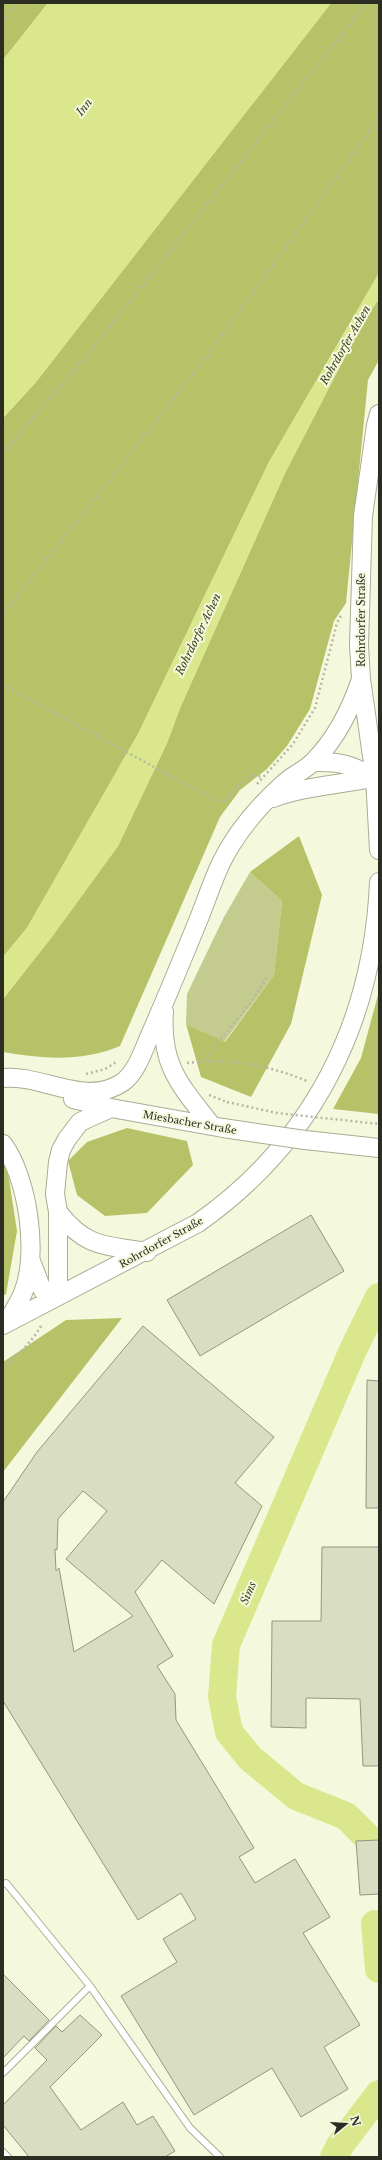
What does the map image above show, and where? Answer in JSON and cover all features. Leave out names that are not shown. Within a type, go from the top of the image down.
[{"type":"main road","name":"Rohrdorfer Straße","points":[[379,414],[376,424],[363,516],[359,645],[361,679],[375,777],[379,850]]},
{"type":"main road","points":[[3,1078],[16,1077],[69,1090],[97,1092],[112,1089],[125,1081],[131,1073],[165,1001],[221,864],[236,835],[253,812],[268,800],[281,786],[313,762],[334,737],[346,716],[361,679]]},
{"type":"main road","points":[[313,762],[343,763],[375,777]]},
{"type":"main road","points":[[268,800],[292,791],[349,784],[375,777]]},
{"type":"main road","name":"Rohrdorfer Straße","points":[[5,1324],[53,1298],[146,1252],[198,1223],[225,1204],[278,1152],[303,1119],[324,1087],[356,1012],[371,962],[378,916],[379,882]]},
{"type":"main road","points":[[165,1001],[163,1036],[165,1050],[176,1078],[218,1127]]},
{"type":"main road","name":"Miesbacher Straße","points":[[3,1082],[110,1108],[218,1127],[305,1140],[379,1148]]},
{"type":"main road","points":[[53,1298],[58,1212],[55,1194],[58,1162],[61,1150],[66,1139],[80,1122],[110,1108]]},
{"type":"main road","points":[[3,1144],[17,1171],[24,1195],[31,1260],[41,1287],[53,1298]]},
{"type":"main road","points":[[58,1212],[80,1236],[94,1243],[146,1252]]},
{"type":"main road","points":[[5,1324],[23,1292],[31,1260]]},
{"type":"lane","points":[[3,1884],[6,1883],[90,1986],[190,2128],[220,2157]]},
{"type":"lane","points":[[3,2074],[90,1986]]},
{"type":"lane","points":[[3,2152],[8,2157]]},
{"type":"path","points":[[3,22],[15,3]]},
{"type":"path","points":[[3,453],[89,352],[367,3]]},
{"type":"path","points":[[3,615],[208,355],[379,118]]},
{"type":"path","points":[[3,685],[215,800],[224,801],[245,780],[253,775],[262,777]]},
{"type":"path","points":[[207,1060],[215,1046],[249,1005],[267,977]]},
{"type":"path","points":[[83,1074],[105,1069],[123,1058]]},
{"type":"path","points":[[181,1064],[207,1060],[261,1066],[285,1072],[324,1087]]},
{"type":"path","points":[[227,1102],[277,1112],[379,1124]]},
{"type":"path","points":[[3,1368],[17,1356],[37,1333],[44,1321]]},
{"type":"shaded area","points":[[3,3],[48,3],[3,60]]},
{"type":"shaded area","points":[[331,3],[379,3],[379,273],[269,462],[138,734],[27,928],[3,957],[3,418],[36,382]]},
{"type":"shaded area","points":[[379,299],[379,360],[368,380],[346,603],[334,621],[310,709],[287,746],[267,769],[240,790],[220,817],[120,1046],[91,1055],[62,1058],[3,1052],[3,999],[51,938],[118,846],[167,743],[180,708],[285,473],[364,320]]},
{"type":"shaded area","points":[[299,836],[322,895],[291,1024],[251,1097],[201,1077],[186,1024],[225,1042],[274,975],[282,901],[250,872]]},
{"type":"shaded area","points":[[250,872],[282,901],[274,975],[224,1042],[186,1024],[187,994],[224,917]]},
{"type":"shaded area","points":[[379,991],[379,1114],[333,1109],[361,1058]]},
{"type":"shaded area","points":[[127,1128],[187,1141],[193,1165],[147,1213],[105,1216],[77,1195],[68,1161],[87,1142]]},
{"type":"shaded area","points":[[3,1161],[7,1166],[17,1231],[6,1294],[3,1296]]},
{"type":"shaded area","points":[[122,1318],[3,1472],[3,1362],[66,1320]]},
{"type":"water","name":"Inn","points":[[48,3],[331,3],[36,382],[3,418],[3,60]]},
{"type":"water","name":"Rohrdorfer Achen","points":[[379,273],[379,299],[364,320],[285,473],[180,708],[167,743],[118,846],[51,938],[3,999],[3,957],[27,928],[138,734],[269,462]]},
{"type":"building","points":[[311,1215],[344,1271],[200,1356],[167,1300]]},
{"type":"building","points":[[143,1326],[274,1437],[235,1483],[262,1506],[214,1604],[162,1560],[135,1592],[173,1656],[157,1666],[175,1694],[176,1720],[254,1848],[239,1857],[255,1883],[295,1859],[330,1917],[303,1933],[360,2025],[324,2047],[348,2089],[301,2117],[272,2068],[194,2115],[121,1996],[177,1962],[163,1939],[196,1919],[181,1893],[138,1920],[3,1701],[3,1502],[37,1452]],"holes":[[[83,1491],[107,1511],[66,1559],[133,1616],[74,1652],[59,1568],[56,1571],[55,1549],[57,1550],[58,1519]]]},
{"type":"building","points":[[367,1380],[379,1381],[379,1508],[366,1508]]},
{"type":"building","points":[[322,1547],[379,1547],[379,1766],[363,1766],[360,1699],[306,1698],[306,1728],[271,1727],[272,1621],[321,1621]]},
{"type":"building","points":[[379,1840],[379,1894],[360,1895],[356,1841]]},
{"type":"building","points":[[3,1974],[49,2020],[29,2041],[24,2036],[3,2058]]},
{"type":"building","points":[[80,2015],[102,2035],[50,2087],[81,2130],[123,2102],[137,2125],[153,2116],[175,2151],[165,2157],[29,2157],[3,2125],[3,2105],[47,2060],[35,2048],[56,2026],[62,2032]]},
{"type":"waterway","name":"Sims","points":[[369,1839],[346,1816],[296,1796],[250,1758],[229,1732],[222,1697],[226,1645],[353,1350],[379,1297]]},
{"type":"waterway","name":"Sims","points":[[375,1924],[379,1969]]},
{"type":"waterway","name":"Sims","points":[[334,2157],[341,2144],[379,2094]]}]
